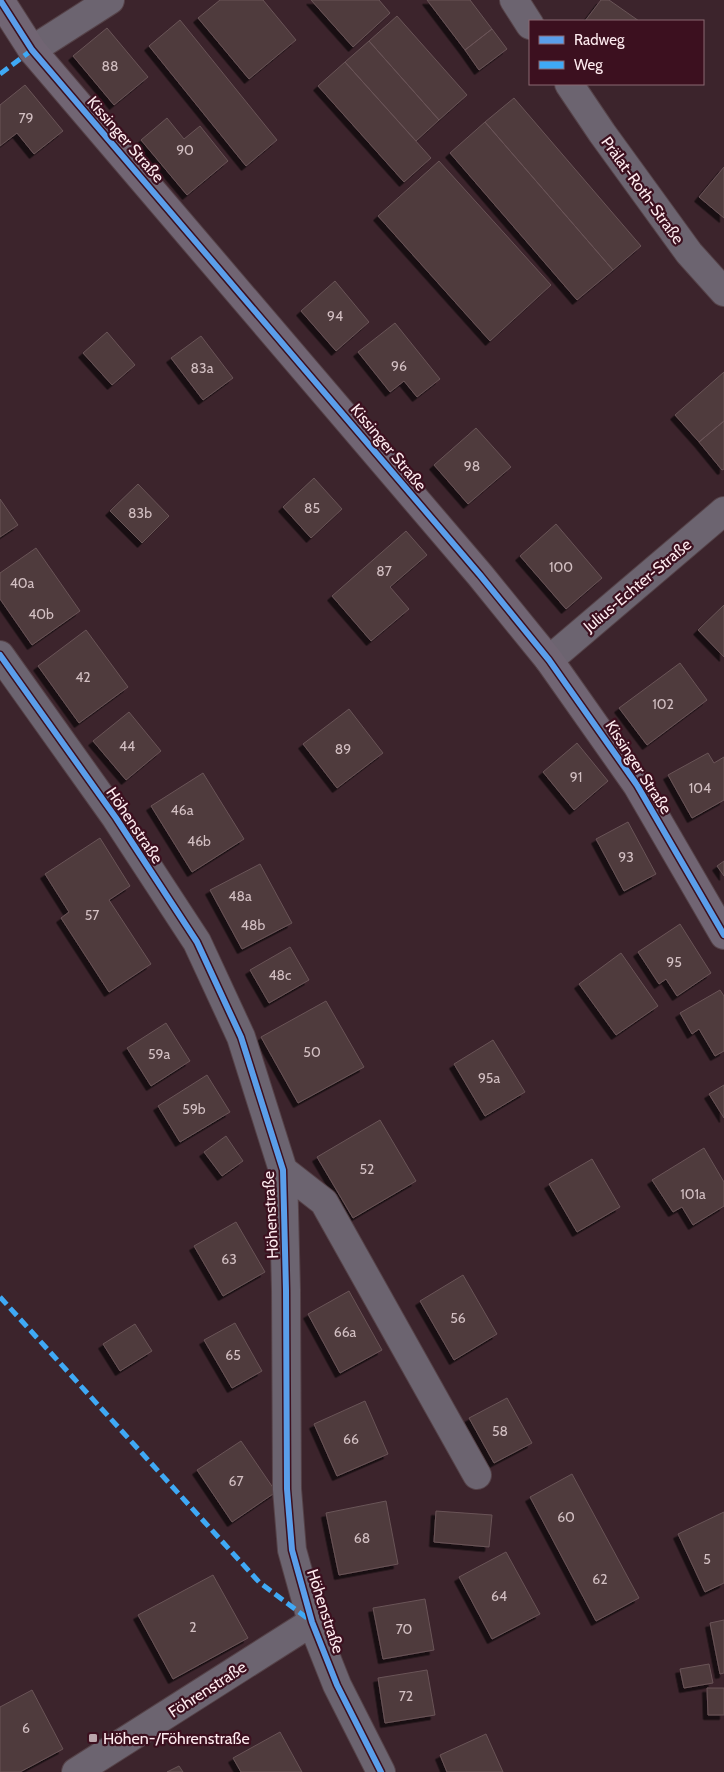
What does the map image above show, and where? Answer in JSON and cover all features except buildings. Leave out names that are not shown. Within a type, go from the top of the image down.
[{"type":"street","name":"Kissinger Straße","points":[[0,0],[32,50],[480,575],[550,660],[637,785],[724,935]]},
{"type":"street","points":[[32,50],[110,0]]},
{"type":"street","points":[[514,0],[529,23]]},
{"type":"street","name":"Prälat-Roth-Straße","points":[[570,85],[688,253],[724,292]]},
{"type":"street","name":"Julius-Echter-Straße","points":[[550,660],[724,511]]},
{"type":"street","name":"Höhenstraße","points":[[0,655],[116,818],[196,942],[241,1037],[283,1170],[287,1489],[292,1550],[312,1622],[337,1685],[381,1772]]},
{"type":"street","name":"Höhenstraße","points":[[283,1170],[324,1202],[477,1475]]},
{"type":"street","name":"Föhrenstraße","points":[[76,1772],[312,1622]]},
{"type":"marked path","points":[[0,74],[32,50]]},
{"type":"marked path","points":[[0,1297],[259,1582],[311,1621]]},
{"type":"cycle path","points":[[0,0],[32,50],[480,575],[549,660],[637,785],[724,935]]},
{"type":"cycle path","points":[[0,655],[116,818],[197,942],[241,1037],[283,1170],[287,1489],[292,1550],[312,1622],[337,1685],[381,1772]]},
{"type":"place","name":"Höhen-/Föhrenstraße","points":[[93,1738]]}]
